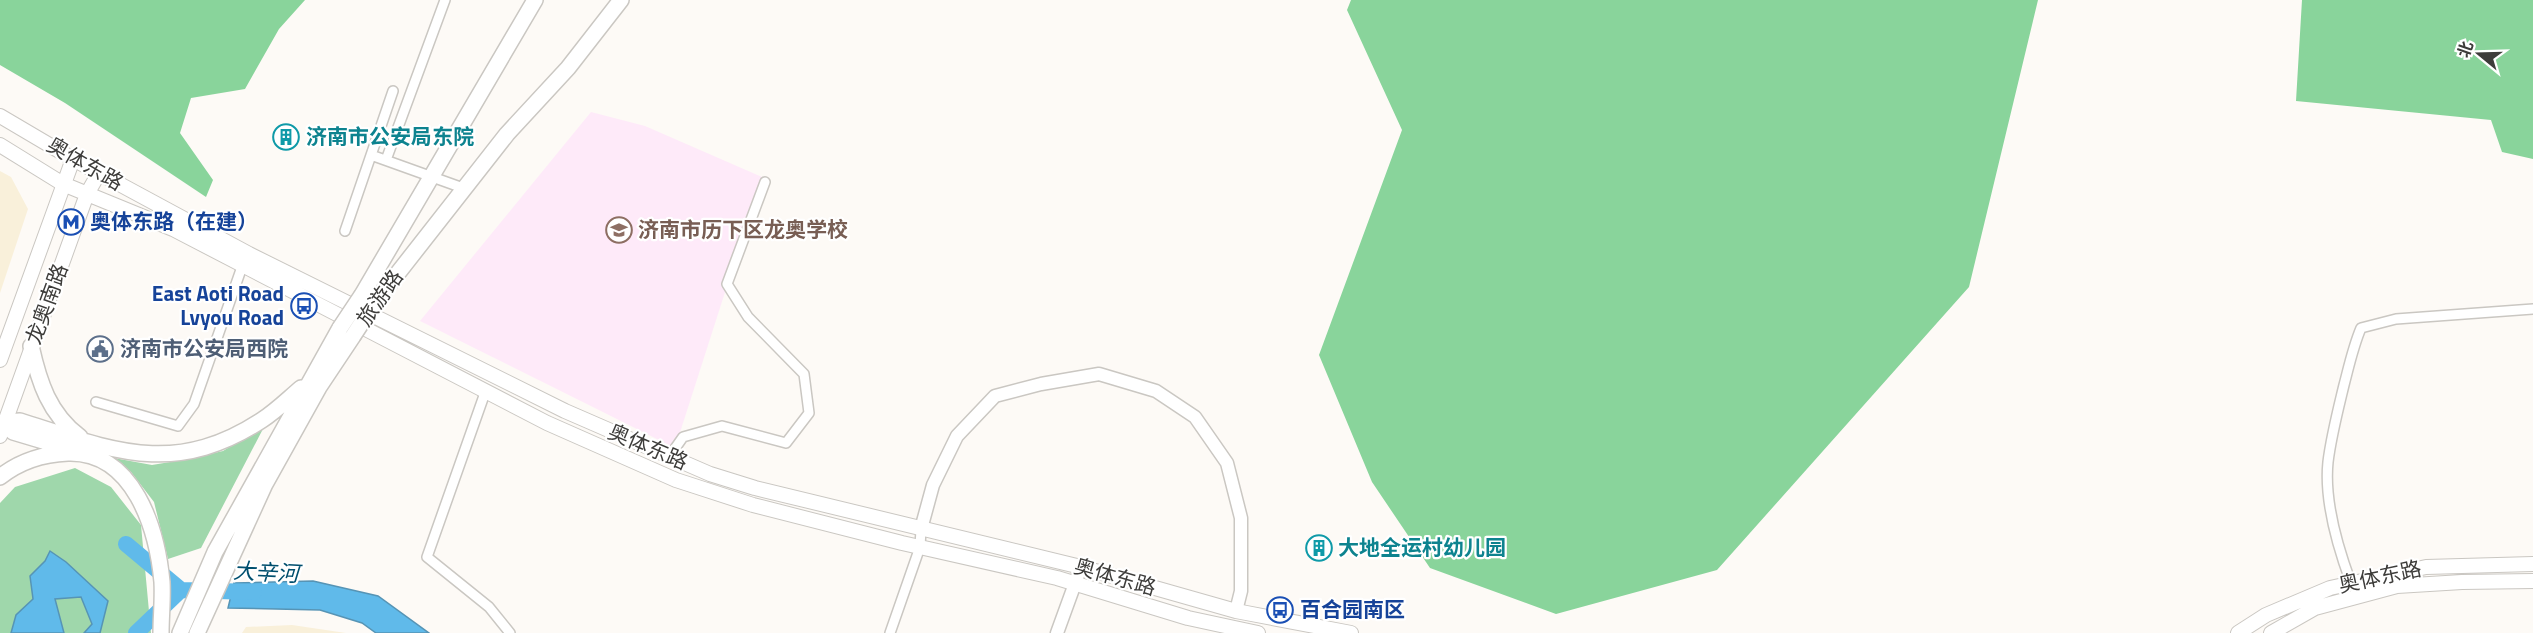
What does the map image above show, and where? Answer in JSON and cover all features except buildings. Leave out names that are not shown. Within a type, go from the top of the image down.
[{"type":"main road","name":"旅游路","points":[[180,633],[215,552],[308,382],[347,332],[369,298],[433,177],[536,0]]},
{"type":"main road","name":"旅游路","points":[[369,298],[507,134],[568,68],[621,0]]},
{"type":"main road","name":"奥体东路","points":[[0,116],[246,259],[565,411],[710,474],[755,488],[1081,567],[1236,611],[1351,633]]},
{"type":"main road","points":[[0,145],[63,184],[246,259],[547,423],[623,458],[711,493],[920,547],[1057,579],[1231,630],[1258,633]]},
{"type":"main road","name":"龙奥南路","points":[[0,360],[73,159]]},
{"type":"main road","name":"龙奥南路","points":[[2,426],[87,194],[99,173]]},
{"type":"main road","name":"旅游路","points":[[197,633],[265,484],[347,332]]},
{"type":"main road","points":[[31,346],[39,381],[54,411],[84,447],[130,482],[143,505],[162,582],[161,632]]},
{"type":"main road","points":[[2,426],[14,432],[84,447],[131,453],[162,455],[198,450],[234,436],[264,419],[308,382]]},
{"type":"main road","points":[[0,477],[10,469],[33,458],[84,447]]},
{"type":"main road","name":"奥体东路","points":[[2238,633],[2266,615],[2330,588],[2351,583],[2426,567],[2533,564]]},
{"type":"main road","points":[[2271,633],[2315,608],[2397,586],[2533,581]]},
{"type":"street","points":[[386,160],[445,0]]},
{"type":"street","points":[[345,231],[393,91]]},
{"type":"street","points":[[370,155],[463,188]]},
{"type":"street","points":[[669,457],[683,437],[722,426],[786,443],[809,413],[804,374],[748,317],[727,284],[765,182]]},
{"type":"street","points":[[96,402],[178,426],[194,404],[246,259]]},
{"type":"street","points":[[2351,583],[2340,554],[2330,502],[2328,463],[2339,404],[2361,328],[2396,319],[2533,309]]},
{"type":"street","points":[[890,633],[920,547],[921,529],[933,485],[957,436],[995,396],[1041,384],[1099,374],[1156,391],[1195,417],[1227,463],[1241,518],[1241,591],[1231,630]]},
{"type":"street","points":[[486,390],[426,557],[489,608],[510,633]]},
{"type":"street","points":[[1057,633],[1081,567]]},
{"type":"shaded area","name":"济南市历下区龙奥学校","points":[[591,112],[645,126],[762,177],[675,448],[420,321]]},
{"type":"shaded area","points":[[0,171],[11,177],[28,209],[0,293]]},
{"type":"shaded area","points":[[292,625],[346,633],[242,633],[246,627]]},
{"type":"green space","points":[[0,0],[305,0],[279,29],[245,89],[191,98],[180,133],[213,180],[206,197],[65,103],[0,65]]},
{"type":"green space","points":[[1351,0],[2038,0],[1969,287],[1717,570],[1556,614],[1430,568],[1372,482],[1319,355],[1402,130],[1347,10]]},
{"type":"green space","points":[[2302,0],[2533,0],[2533,159],[2502,152],[2491,120],[2296,101]]},
{"type":"green space","points":[[265,425],[201,548],[168,559],[154,502],[131,472],[103,456],[152,465],[182,460],[223,451]]},
{"type":"green space","points":[[75,468],[111,487],[141,525],[151,633],[0,633],[0,503],[15,487]]},
{"type":"water","points":[[50,551],[66,562],[108,601],[100,633],[84,633],[92,624],[81,597],[55,599],[64,633],[11,633],[16,615],[33,599],[30,576],[45,561]]},
{"type":"water","points":[[313,581],[378,596],[429,633],[376,633],[362,623],[320,610],[228,608],[234,583]]},
{"type":"waterway","points":[[126,544],[181,590]]},
{"type":"waterway","name":"大辛河","points":[[136,633],[181,590],[254,592]]},
{"type":"place","name":"济南市公安局东院","points":[[286,137]]},
{"type":"place","name":"奥体东路（在建）","points":[[71,222]]},
{"type":"place","name":"济南市历下区龙奥学校","points":[[619,230]]},
{"type":"place","name":"East Aoti Road Lvyou Road","points":[[304,306]]},
{"type":"place","name":"济南市公安局西院","points":[[100,349]]},
{"type":"place","name":"大地全运村幼儿园","points":[[1319,548]]},
{"type":"place","name":"百合园南区","points":[[1280,610]]}]
